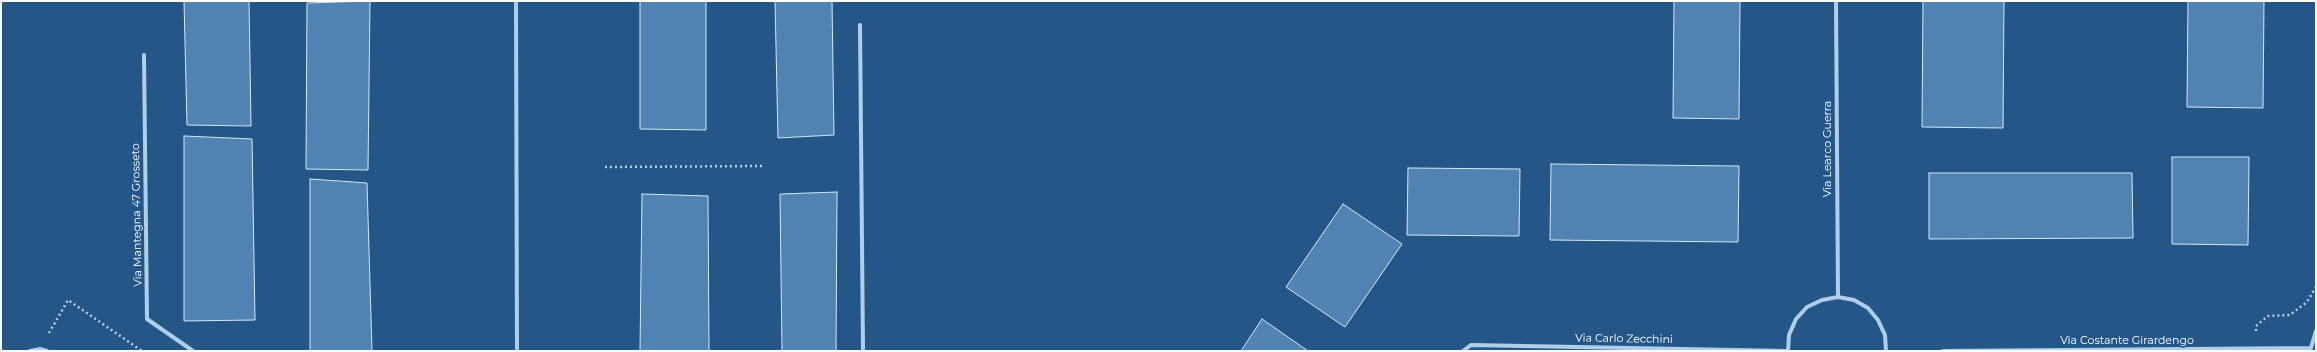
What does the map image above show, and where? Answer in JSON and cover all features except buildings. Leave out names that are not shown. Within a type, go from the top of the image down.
[{"type":"street","points":[[516,1],[517,351]]},
{"type":"street","name":"Via Learco Guerra","points":[[1836,1],[1838,298]]},
{"type":"street","points":[[860,25],[863,351]]},
{"type":"street","name":"Via Mantegna 47 Grosseto","points":[[144,55],[147,319],[193,351]]},
{"type":"street","points":[[1788,351],[1789,335],[1800,315],[1807,307],[1822,300],[1838,298],[1854,300],[1868,308],[1878,320],[1884,335],[1886,351]]},
{"type":"street","points":[[2310,350],[2316,331]]},
{"type":"street","name":"Via Carlo Zecchini","points":[[1463,351],[1471,345],[1788,351]]},
{"type":"street","name":"Via Costante Girardengo","points":[[1943,351],[2255,348],[2310,350]]},
{"type":"street","points":[[30,351],[40,349],[47,351]]},
{"type":"path","points":[[606,167],[762,166]]},
{"type":"path","points":[[2255,348],[2256,326],[2268,316],[2290,315],[2307,302],[2316,287]]},
{"type":"path","points":[[40,349],[68,300],[142,351]]}]
